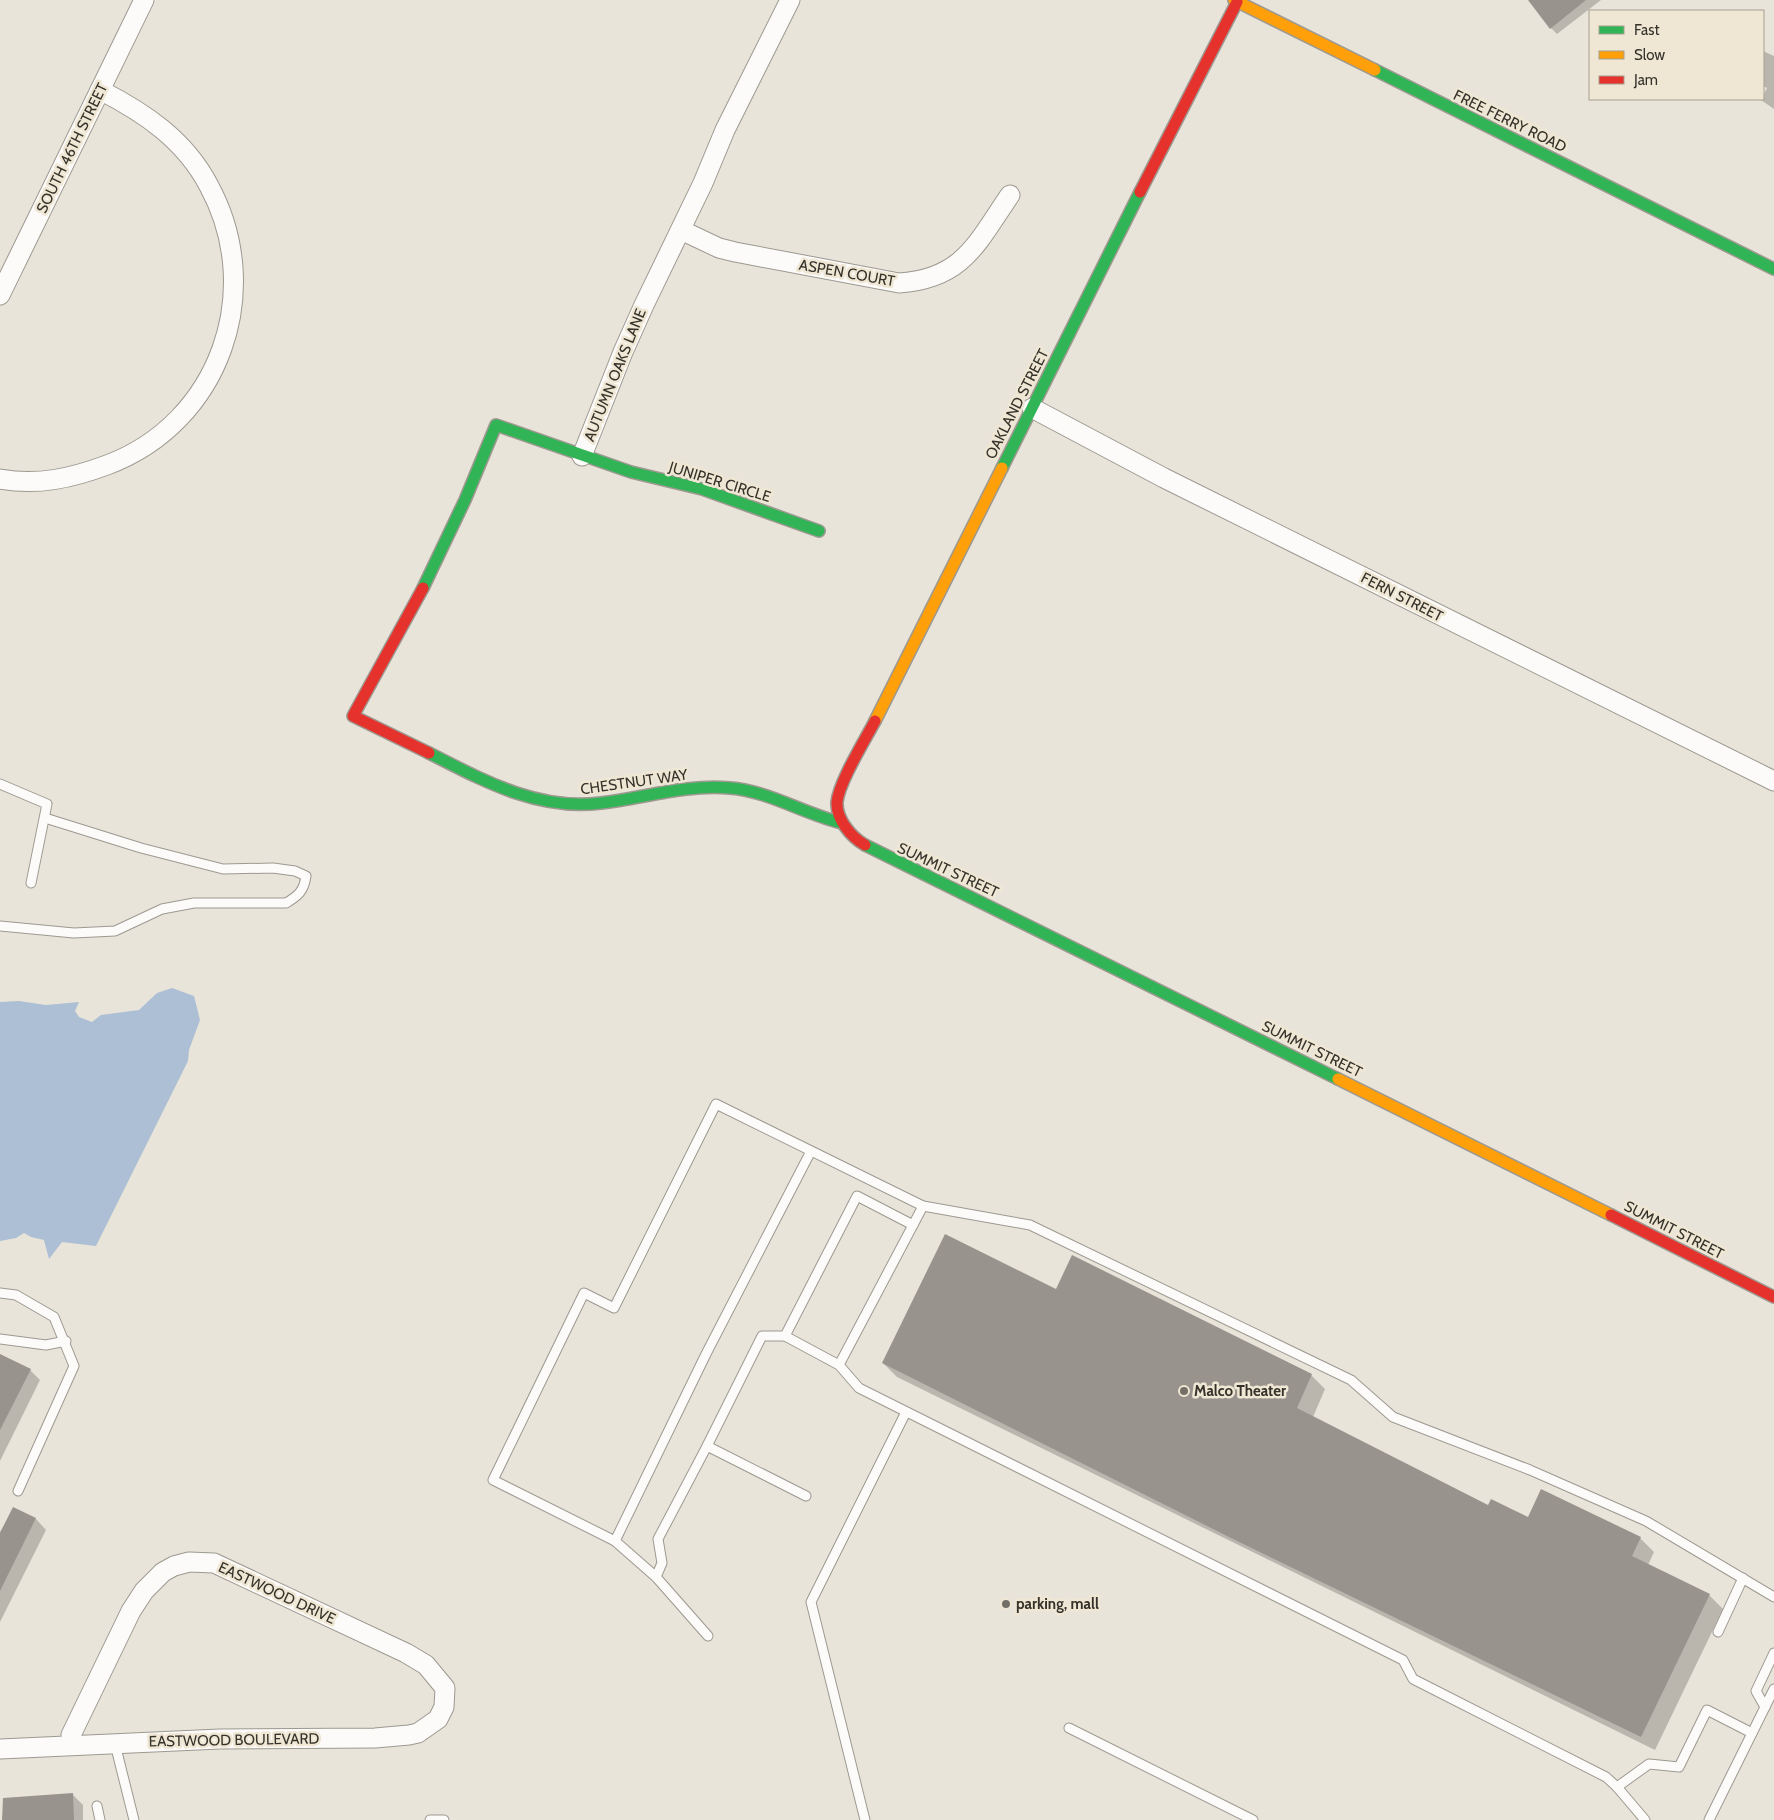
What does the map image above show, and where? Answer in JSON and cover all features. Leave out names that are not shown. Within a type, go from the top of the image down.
[{"type":"street","name":"SOUTH 46TH STREET","points":[[0,295],[144,0]]},
{"type":"street","name":"AUTUMN OAKS LANE","points":[[353,716],[386,660],[442,553],[496,425],[582,456],[623,352],[681,230],[725,130],[790,0]]},
{"type":"street","name":"FREE FERRY ROAD","points":[[1236,1],[1774,270]]},
{"type":"street","name":"OAKLAND STREET","points":[[842,822],[837,802],[844,782],[1236,1]]},
{"type":"street","points":[[0,479],[25,482],[64,479],[121,460],[140,450],[171,428],[200,394],[218,358],[228,330],[234,300],[235,273],[226,226],[209,185],[194,162],[162,128],[136,108],[100,90]]},
{"type":"street","name":"ASPEN COURT","points":[[681,230],[719,248],[735,252],[899,283],[920,282],[939,276],[957,265],[972,250],[1010,195]]},
{"type":"street","name":"FERN STREET","points":[[1032,408],[1217,504],[1774,781]]},
{"type":"street","name":"JUNIPER CIRCLE","points":[[582,456],[631,472],[702,489],[819,532]]},
{"type":"street","name":"CHESTNUT WAY","points":[[353,716],[508,792],[536,801],[584,805],[702,787],[731,788],[759,793],[823,820],[842,822]]},
{"type":"street","name":"SUMMIT STREET","points":[[842,822],[858,841],[883,856],[987,905],[1418,1118],[1774,1297]]},
{"type":"street","name":"EASTWOOD DRIVE","points":[[73,1746],[71,1735],[135,1604],[144,1591],[162,1572],[189,1562],[214,1563],[406,1653],[426,1665],[438,1676],[445,1688],[446,1695]]},
{"type":"street","name":"EASTWOOD BOULEVARD","points":[[0,1749],[220,1739],[408,1735],[434,1723],[444,1707],[446,1695]]},
{"type":"lane","points":[[0,784],[47,804],[31,883]]},
{"type":"lane","points":[[0,926],[74,933],[115,931],[162,910],[194,903],[286,903],[298,897],[304,886],[306,876],[295,871],[273,868],[223,869],[140,848],[45,818]]},
{"type":"lane","points":[[708,1636],[656,1577],[615,1541],[493,1480],[584,1293],[614,1308],[716,1104],[922,1206],[1030,1225],[1351,1380],[1393,1417],[1530,1470],[1646,1521],[1774,1597]]},
{"type":"lane","points":[[615,1541],[706,1354],[811,1151]]},
{"type":"lane","points":[[785,1336],[856,1196],[913,1225]]},
{"type":"lane","points":[[839,1365],[922,1206]]},
{"type":"lane","points":[[0,1293],[16,1295],[54,1317],[66,1341],[74,1366],[18,1491]]},
{"type":"lane","points":[[656,1577],[662,1563],[658,1540],[762,1336],[785,1336],[839,1365],[859,1388],[1403,1660],[1413,1679],[1606,1777],[1618,1787],[1645,1820]]},
{"type":"lane","points":[[0,1339],[46,1345],[66,1341]]},
{"type":"lane","points":[[865,1820],[811,1602],[906,1412]]},
{"type":"lane","points":[[707,1446],[806,1496]]},
{"type":"lane","points":[[1718,1632],[1742,1578]]},
{"type":"lane","points":[[1765,1707],[1756,1690],[1774,1653]]},
{"type":"lane","points":[[1709,1820],[1774,1689]]},
{"type":"lane","points":[[1618,1787],[1649,1764],[1679,1767],[1706,1710],[1752,1733]]},
{"type":"lane","points":[[1070,1728],[1253,1820]]},
{"type":"lane","points":[[115,1744],[134,1820]]},
{"type":"lane","points":[[97,1806],[100,1820]]},
{"type":"lane","points":[[430,1820],[444,1820]]},
{"type":"water","points":[[172,988],[194,996],[200,1020],[189,1050],[188,1061],[96,1246],[62,1242],[49,1259],[44,1240],[24,1233],[16,1238],[0,1241],[0,1002],[19,1001],[46,1005],[79,1002],[75,1011],[79,1017],[92,1022],[101,1015],[139,1010],[157,993]]},
{"type":"building","points":[[1528,0],[1586,0],[1550,29]]},
{"type":"building","points":[[945,1234],[1056,1289],[1072,1255],[1312,1374],[1297,1408],[1488,1505],[1491,1499],[1528,1517],[1541,1489],[1641,1537],[1632,1556],[1710,1594],[1641,1737],[1231,1538],[882,1363]]},
{"type":"building","points":[[0,1354],[31,1369],[0,1430]]},
{"type":"building","points":[[13,1507],[36,1518],[0,1591],[0,1533]]},
{"type":"building","points":[[73,1793],[74,1820],[2,1820],[3,1798]]},
{"type":"traffic: fast","points":[[1375,70],[1774,269]]},
{"type":"traffic: fast","points":[[1002,468],[1140,192]]},
{"type":"traffic: fast","points":[[423,588],[465,500],[496,425],[631,472],[702,489],[819,531]]},
{"type":"traffic: fast","points":[[429,753],[491,783],[533,798],[555,802],[601,803],[697,788],[730,788],[759,793],[842,823]]},
{"type":"traffic: fast","points":[[865,845],[1338,1079]]},
{"type":"traffic: slow","points":[[1234,0],[1375,70]]},
{"type":"traffic: slow","points":[[875,721],[1002,468]]},
{"type":"traffic: slow","points":[[1338,1079],[1611,1215]]},
{"type":"traffic: jam","points":[[1140,192],[1237,2]]},
{"type":"traffic: jam","points":[[423,588],[353,716],[429,753]]},
{"type":"traffic: jam","points":[[865,845],[845,827],[839,815],[837,802],[847,773],[875,721]]},
{"type":"traffic: jam","points":[[1611,1215],[1774,1297]]},
{"type":"place","name":"Malco Theater","points":[[1184,1391]]},
{"type":"place","name":"parking, mall","points":[[1006,1604]]}]
